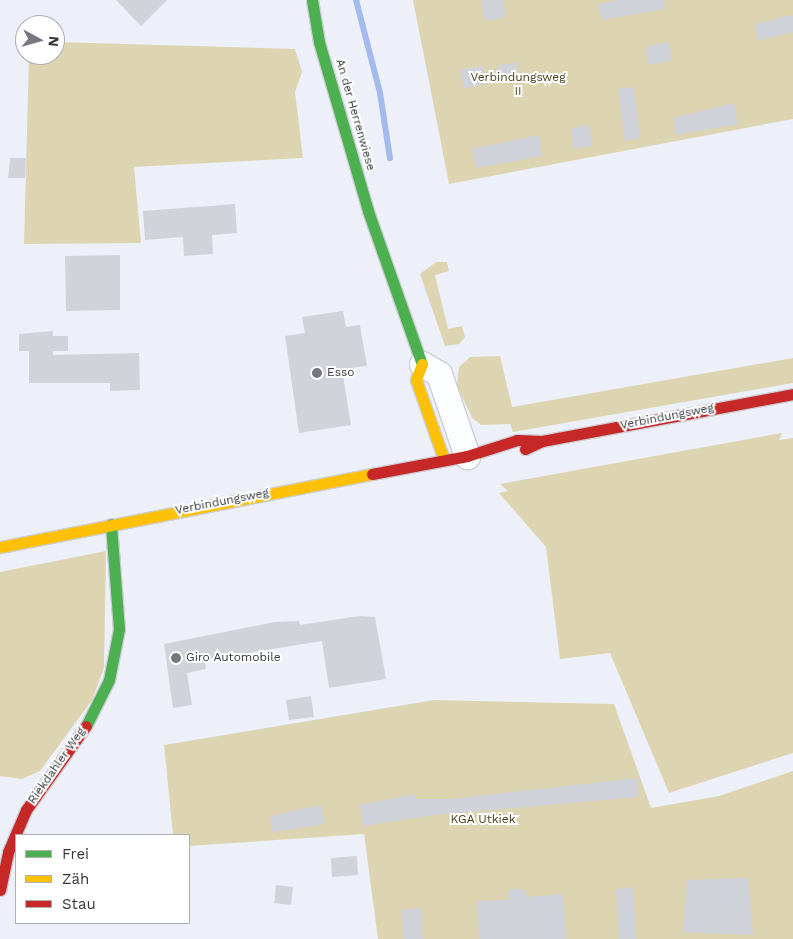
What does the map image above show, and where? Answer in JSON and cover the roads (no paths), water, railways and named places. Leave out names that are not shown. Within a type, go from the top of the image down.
[{"type":"main road","name":"An der Herrenwiese","points":[[312,0],[320,42],[376,236],[422,364]]},
{"type":"main road","name":"Verbindungsweg","points":[[0,547],[456,458],[517,440],[542,441],[793,394]]},
{"type":"main road","name":"Riekdahler Weg","points":[[16,834],[26,810],[86,726],[109,680],[119,629],[111,524]]},
{"type":"main road","name":"Riekdahler Weg","points":[[0,890],[8,852],[15,836]]},
{"type":"street","points":[[422,364],[438,374],[456,458]]},
{"type":"waterway","points":[[356,0],[380,93],[390,158]]},
{"type":"place","name":"Esso","points":[[317,373]]},
{"type":"place","name":"Giro Automobile","points":[[176,658]]},
{"type":"park label","name":"Verbindungsweg II","points":[[518,85]]},
{"type":"park label","name":"KGA Utkiek","points":[[483,820]]}]
